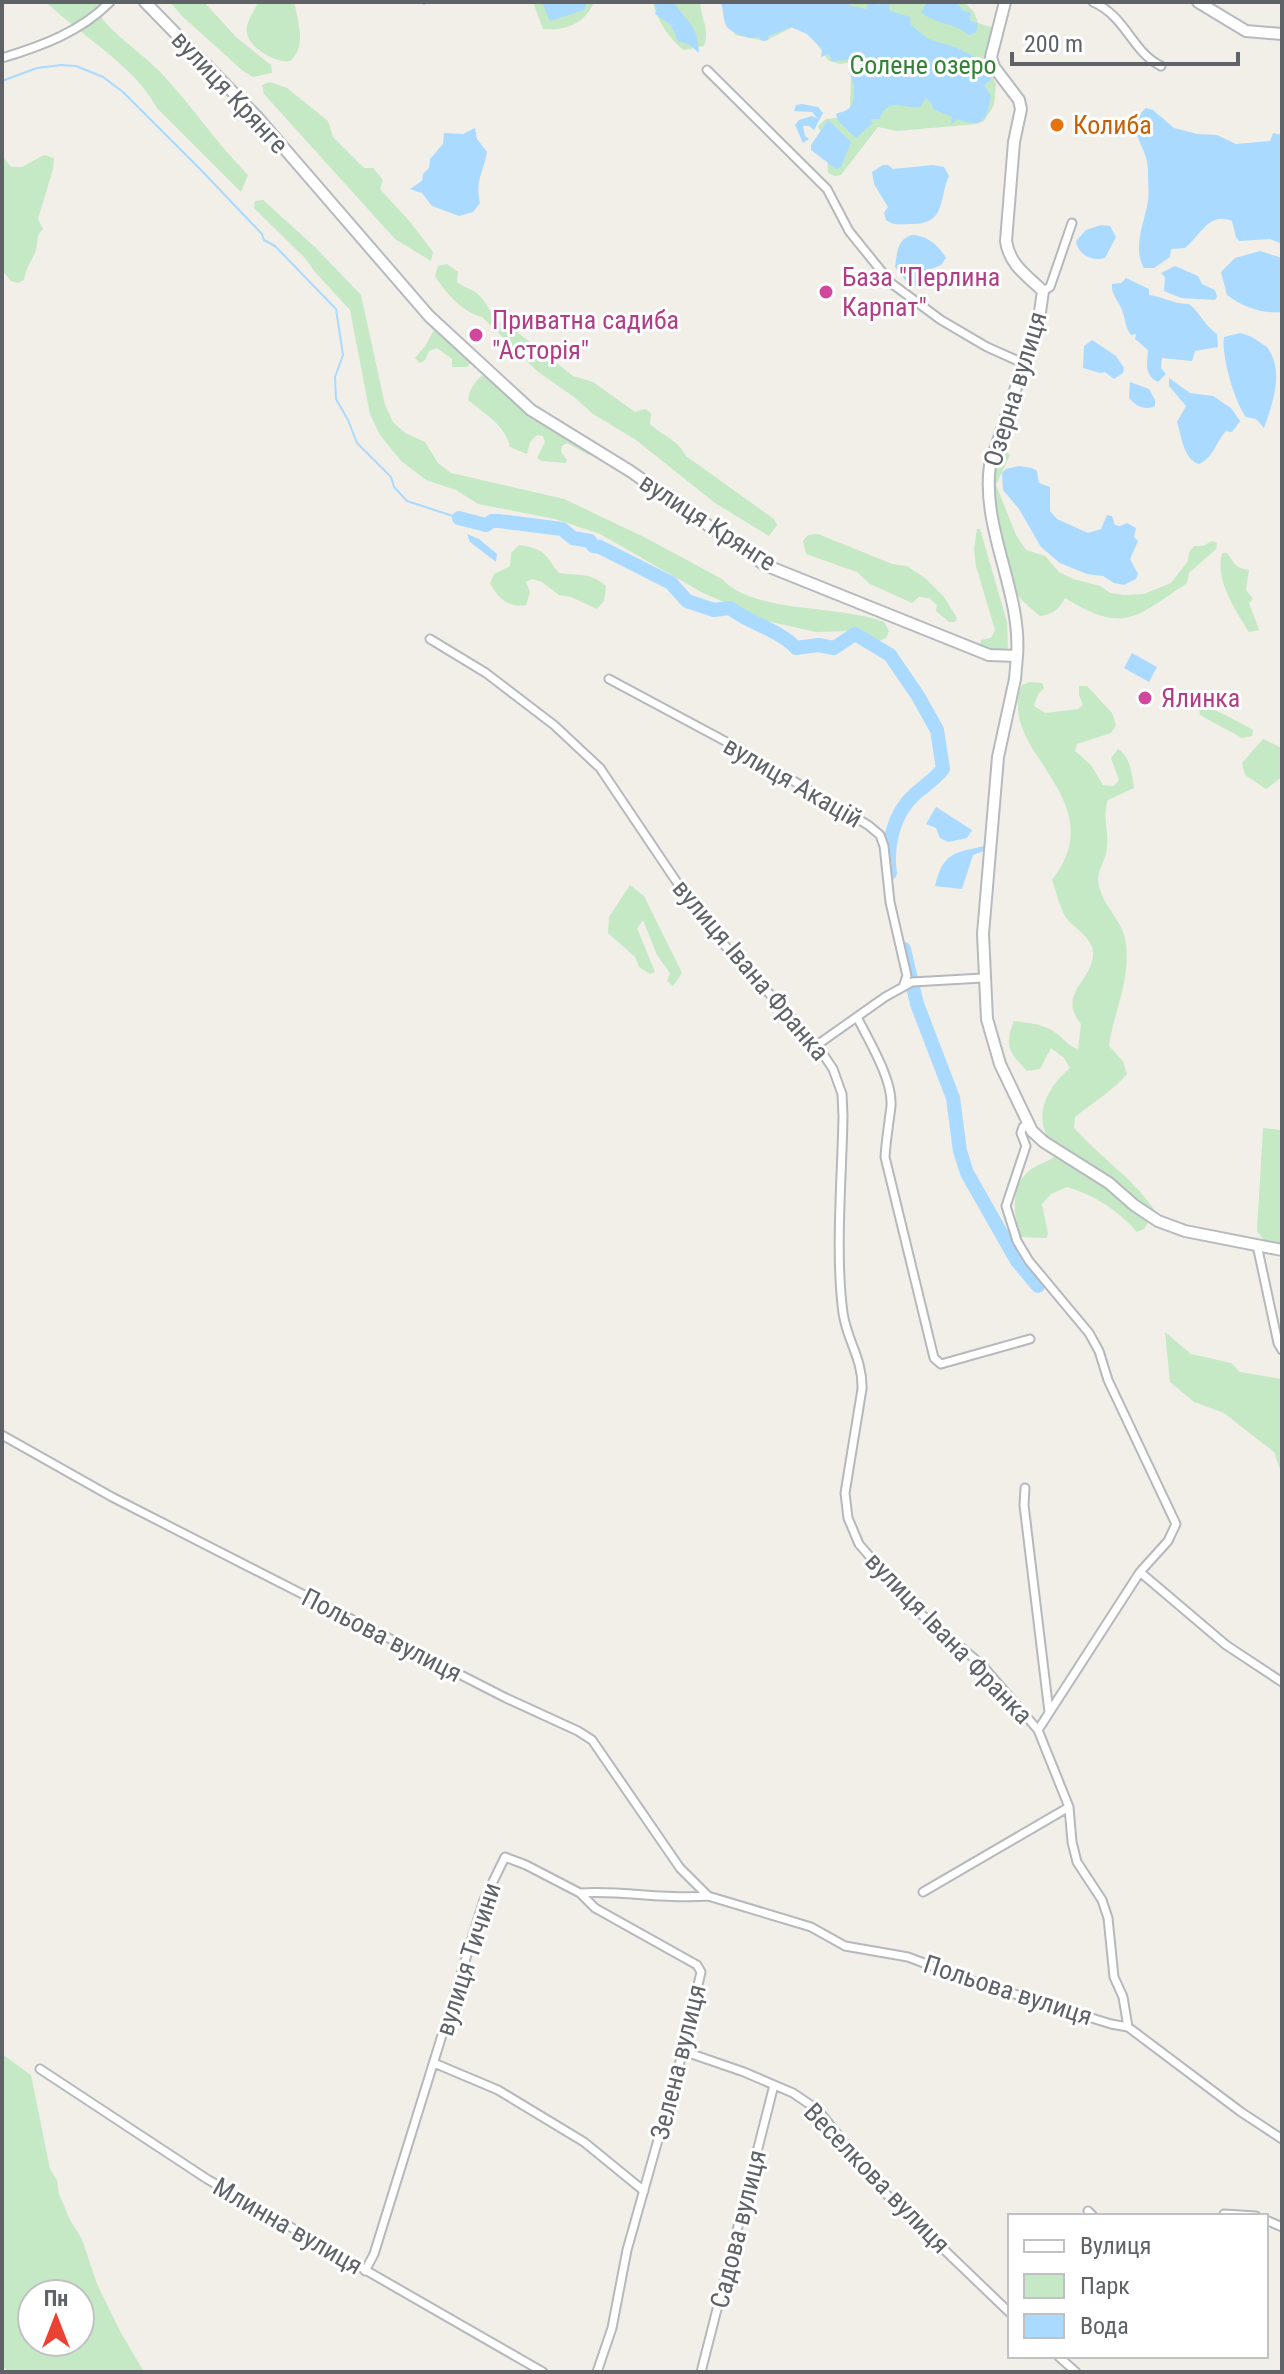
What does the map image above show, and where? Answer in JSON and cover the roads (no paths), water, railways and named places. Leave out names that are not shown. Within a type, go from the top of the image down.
[{"type":"street","points":[[2,58],[68,33],[110,2]]},
{"type":"street","name":"вулиця Крянге","points":[[145,2],[258,118],[429,316],[531,410],[630,471],[765,565],[989,655],[1017,656]]},
{"type":"street","name":"Озерна вулиця","points":[[1005,2],[991,57],[994,67],[1019,100],[1021,109],[1014,142],[1006,241],[1012,262],[1043,291],[1039,319],[988,478],[1013,610],[1017,656]]},
{"type":"street","points":[[1093,2],[1121,21],[1146,59],[1161,66]]},
{"type":"street","points":[[1198,2],[1246,31],[1282,34]]},
{"type":"street","points":[[707,70],[827,189],[849,231],[891,283],[941,320],[987,347],[1025,364]]},
{"type":"street","points":[[1043,291],[1050,287],[1072,223]]},
{"type":"street","name":"вулиця Івана Франка","points":[[430,639],[486,673],[554,725],[600,768],[705,924],[817,1045],[833,1069],[842,1094],[843,1314],[863,1372],[845,1493],[848,1518],[859,1544],[916,1610],[982,1665],[1038,1730],[1069,1807],[1077,1862],[1102,1900],[1108,1918],[1114,1977],[1123,1997],[1128,2027]]},
{"type":"street","points":[[1017,656],[998,757],[983,934],[987,1019],[1000,1064],[1029,1124],[1044,1142],[1109,1183],[1158,1221],[1185,1231],[1282,1250]]},
{"type":"street","name":"вулиця Акацій","points":[[609,679],[736,747],[880,835],[890,902],[907,976],[903,987]]},
{"type":"street","points":[[817,1045],[912,982],[983,978]]},
{"type":"street","points":[[857,1017],[889,1088],[891,1104],[885,1157],[934,1358],[941,1364],[1030,1339]]},
{"type":"street","points":[[1029,1124],[1023,1127],[1021,1133],[1026,1146],[1006,1206],[1017,1241],[1029,1261],[1089,1333],[1176,1524],[1168,1541],[1140,1572],[1038,1730]]},
{"type":"street","points":[[1257,1245],[1282,1350]]},
{"type":"street","name":"Польова вулиця","points":[[2,1435],[112,1497],[592,1740],[680,1868],[708,1896]]},
{"type":"street","points":[[1025,1488],[1024,1505],[1049,1712]]},
{"type":"street","points":[[1140,1572],[1226,1645],[1282,1682]]},
{"type":"street","points":[[923,1892],[1069,1807]]},
{"type":"street","name":"Зелена вулиця","points":[[505,1857],[580,1893],[595,1908],[697,1965],[701,1972],[683,2051],[627,2250],[612,2328],[597,2372]]},
{"type":"street","name":"вулиця Тичини","points":[[365,2271],[374,2254],[484,1900],[505,1857]]},
{"type":"street","name":"Польова вулиця","points":[[580,1893],[606,1891],[687,1898],[708,1896],[811,1927],[845,1946],[908,1957],[966,1979],[1128,2027],[1282,2139]]},
{"type":"street","name":"Веселкова вулиця","points":[[683,2051],[712,2059],[793,2093],[818,2110],[882,2190],[1008,2311]]},
{"type":"street","name":"вулиця Тичини","points":[[434,2063],[498,2090],[574,2136],[644,2191]]},
{"type":"street","name":"Млинна вулиця","points":[[40,2069],[207,2179],[543,2372]]},
{"type":"street","name":"Садова вулиця","points":[[701,2372],[774,2085]]},
{"type":"street","points":[[1060,2358],[1076,2372]]},
{"type":"water","points":[[542,2],[587,2],[584,10],[550,21]]},
{"type":"water","points":[[653,2],[674,2],[694,29],[699,53],[690,45],[678,41],[671,25],[655,14],[657,9]]},
{"type":"water","name":"Солене озеро","points":[[721,2],[846,2],[866,9],[868,4],[864,2],[881,5],[888,2],[890,11],[910,17],[911,25],[928,39],[955,47],[983,61],[991,80],[984,85],[991,96],[985,116],[973,123],[957,119],[951,125],[952,117],[933,109],[926,98],[920,107],[896,105],[887,108],[879,119],[870,119],[873,123],[856,138],[838,121],[836,114],[851,106],[854,90],[849,72],[852,69],[861,71],[864,63],[856,59],[832,61],[829,54],[821,57],[822,49],[807,34],[791,27],[762,41],[759,37],[740,35],[727,26]]},
{"type":"water","points":[[927,2],[957,2],[962,10],[971,13],[970,21],[978,23],[976,32],[969,35],[926,16],[921,12]]},
{"type":"water","points":[[796,105],[818,107],[823,113],[814,130],[803,126],[809,139],[803,143],[795,125],[799,120],[812,116],[818,119],[812,112],[794,111]]},
{"type":"water","points":[[1146,108],[1153,110],[1174,128],[1217,135],[1236,144],[1270,141],[1273,133],[1282,135],[1282,244],[1270,239],[1239,241],[1232,221],[1217,219],[1185,248],[1171,249],[1170,257],[1154,268],[1144,268],[1139,243],[1148,201],[1147,164],[1136,124]]},
{"type":"water","points":[[828,120],[851,142],[841,167],[836,169],[811,150],[811,145]]},
{"type":"water","points":[[475,128],[477,139],[487,152],[479,183],[480,203],[473,212],[459,216],[432,206],[422,193],[410,189],[422,181],[430,159],[443,144],[444,133],[463,134]]},
{"type":"water","points":[[883,165],[893,169],[933,165],[944,167],[949,176],[939,209],[931,220],[898,224],[886,220],[884,213],[888,207],[874,184],[872,172]]},
{"type":"water","points":[[1101,225],[1110,226],[1116,237],[1105,258],[1091,258],[1083,254],[1076,241],[1086,230]]},
{"type":"water","points":[[912,235],[932,242],[946,258],[941,265],[931,269],[929,279],[922,288],[909,285],[895,267],[901,243]]},
{"type":"water","points":[[1260,251],[1282,258],[1282,312],[1253,309],[1227,295],[1221,272],[1235,258]]},
{"type":"water","points":[[1175,266],[1198,276],[1202,284],[1215,290],[1215,300],[1181,298],[1164,291],[1165,277],[1161,273]]},
{"type":"water","points":[[1126,278],[1149,289],[1149,295],[1189,304],[1217,334],[1218,347],[1195,351],[1192,361],[1162,358],[1161,368],[1166,374],[1158,382],[1150,376],[1147,369],[1148,350],[1135,339],[1136,334],[1131,335],[1113,291],[1112,284],[1121,283]]},
{"type":"water","points":[[1240,333],[1267,347],[1275,365],[1276,386],[1264,428],[1256,419],[1246,417],[1233,391],[1224,337]]},
{"type":"water","points":[[1092,340],[1116,356],[1124,368],[1123,373],[1114,379],[1105,372],[1083,368],[1084,346]]},
{"type":"water","points":[[1169,378],[1190,393],[1213,396],[1231,408],[1240,421],[1232,432],[1226,431],[1211,454],[1199,464],[1184,447],[1177,422],[1186,406],[1169,386]]},
{"type":"water","points":[[1130,382],[1149,389],[1155,406],[1144,408],[1132,401],[1129,398]]},
{"type":"water","points":[[1019,466],[1037,471],[1039,483],[1050,487],[1050,511],[1057,519],[1088,533],[1101,529],[1107,515],[1112,516],[1115,525],[1127,523],[1136,528],[1134,537],[1138,541],[1130,559],[1138,574],[1136,579],[1124,585],[1103,576],[1087,574],[1060,563],[1041,547],[1019,509],[1003,490],[1002,473]]},
{"type":"water","points":[[467,534],[479,539],[497,554],[496,562],[470,542]]},
{"type":"water","points":[[1132,653],[1157,667],[1149,682],[1124,668]]},
{"type":"water","points":[[936,807],[972,830],[967,838],[948,842],[940,838],[936,828],[926,824]]},
{"type":"water","points":[[984,846],[984,851],[973,855],[962,889],[935,886],[942,867],[951,856]]},
{"type":"waterway","points":[[2,81],[37,68],[76,66],[103,77],[123,92],[262,234],[264,240],[275,246],[336,309],[343,355],[335,377],[336,399],[357,443],[391,477],[394,487],[407,501],[459,518]]},
{"type":"waterway","points":[[459,518],[486,525],[499,521],[562,529],[573,538],[590,541],[593,546],[671,583],[687,601],[714,610],[730,608],[781,636],[796,648],[818,645],[834,648],[855,634],[890,655],[937,730],[943,769],[914,795],[896,821],[890,842],[890,873]]},
{"type":"waterway","points":[[904,949],[917,1004],[953,1098],[960,1151],[967,1173],[1017,1261],[1038,1286]]},
{"type":"place","name":"Колиба","points":[[1057,125]]},
{"type":"place","name":"База \"Перлина Карпат\"","points":[[826,292]]},
{"type":"place","name":"Приватна садиба \"Асторія\"","points":[[476,335]]},
{"type":"place","name":"Ялинка","points":[[1145,698]]}]
